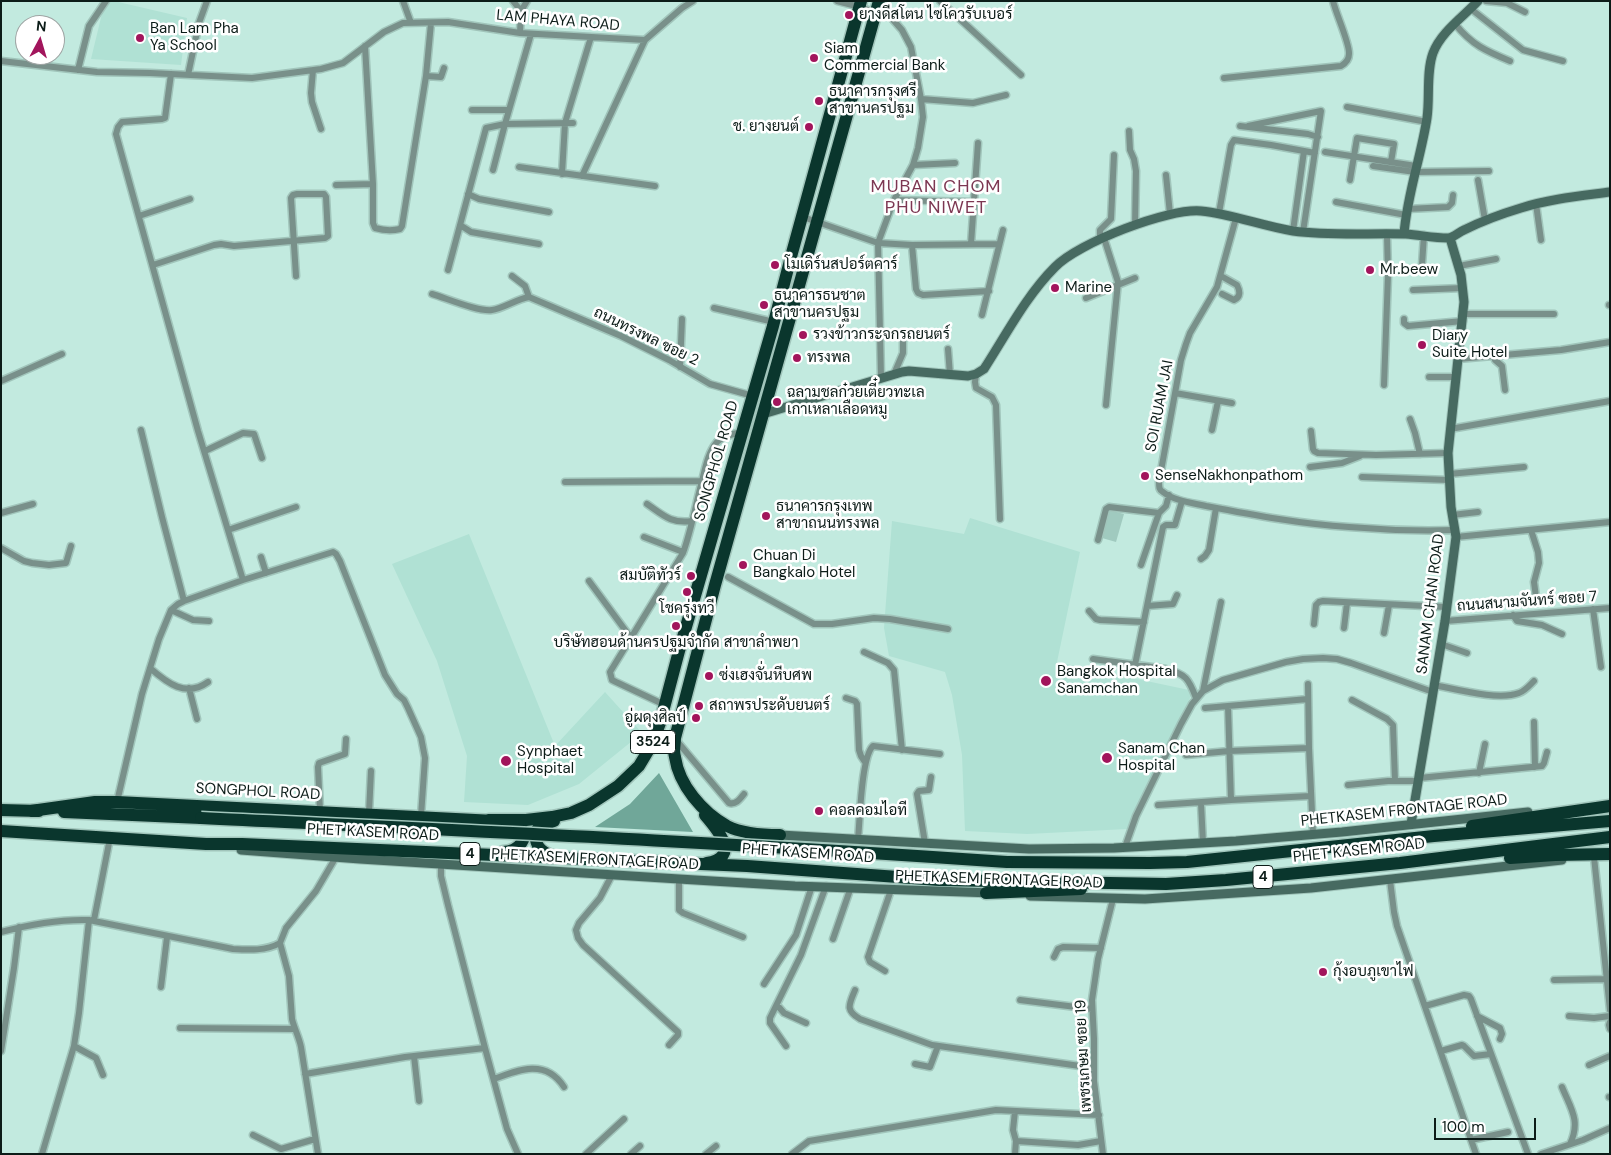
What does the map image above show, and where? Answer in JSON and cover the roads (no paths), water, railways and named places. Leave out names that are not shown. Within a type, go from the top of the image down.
[{"type":"highway","name":"SONGPHOL ROAD","points":[[31,811],[95,802],[117,802],[487,820],[526,820],[552,817],[571,812],[598,801],[618,786],[639,766],[652,746],[660,723],[774,322],[861,4]]},
{"type":"highway","name":"SONGPHOL ROAD","points":[[780,835],[761,834],[728,826],[702,806],[688,791],[678,770],[674,755],[675,740],[723,558],[878,6]]},
{"type":"highway","points":[[707,555],[723,558]]},
{"type":"highway","points":[[682,864],[716,861],[724,854],[725,846],[721,835],[698,807],[688,791]]},
{"type":"highway","points":[[1396,839],[1610,805]]},
{"type":"highway","name":"PHET KASEM ROAD","points":[[1,810],[576,836],[1008,862],[1150,863],[1187,862],[1396,839],[1610,821]]},
{"type":"highway","points":[[564,857],[552,856],[542,851],[536,842],[536,831],[541,826],[571,812]]},
{"type":"highway","points":[[481,854],[514,850],[520,846],[524,836],[522,829],[518,825],[487,820]]},
{"type":"highway","name":"PHET KASEM ROAD","points":[[1,831],[206,844],[564,857],[939,880],[1166,884],[1262,877],[1420,861],[1610,837]]},
{"type":"highway","points":[[776,869],[762,863],[757,858],[757,851],[759,843],[766,838],[780,835]]},
{"type":"highway","points":[[1420,861],[1610,854]]},
{"type":"highway","points":[[986,893],[1058,891],[1166,884]]},
{"type":"main road","points":[[1404,234],[1415,169],[1427,122],[1433,53],[1439,42],[1478,1]]},
{"type":"main road","points":[[763,414],[881,377],[909,371],[968,376],[976,374],[984,369],[1039,284],[1064,259],[1102,238],[1170,214],[1198,210],[1303,232],[1404,234],[1450,238],[1485,220],[1536,204],[1610,192]]},
{"type":"main road","name":"SANAM CHAN ROAD","points":[[1411,824],[1445,621],[1456,534],[1452,515],[1448,453],[1463,318],[1463,288],[1459,266],[1450,238]]},
{"type":"main road","name":"PHETKASEM FRONTAGE ROAD","points":[[780,835],[1029,848],[1125,847],[1313,834],[1610,805]]},
{"type":"main road","name":"PHETKASEM FRONTAGE ROAD","points":[[206,844],[244,850],[612,875],[891,890],[1113,899],[1145,899],[1311,888],[1610,854]]},
{"type":"street","points":[[78,70],[90,26],[106,1]]},
{"type":"street","points":[[188,75],[199,23],[207,1]]},
{"type":"street","points":[[404,1],[411,23]]},
{"type":"street","points":[[513,1],[521,11]]},
{"type":"street","points":[[520,33],[521,11],[527,1]]},
{"type":"street","points":[[582,176],[645,40],[682,8],[693,1]]},
{"type":"street","points":[[837,1],[878,6],[902,30],[910,47],[922,99],[923,117],[918,148],[912,165],[894,200],[878,244],[881,377]]},
{"type":"street","points":[[940,1],[1021,75]]},
{"type":"street","points":[[1224,78],[1341,66],[1345,64],[1348,60],[1349,50],[1333,1]]},
{"type":"street","points":[[1486,1],[1507,3],[1525,12]]},
{"type":"street","points":[[1471,9],[1523,50],[1563,61]]},
{"type":"street","name":"LAM PHAYA ROAD","points":[[1,61],[97,72],[252,78],[313,70],[343,63],[384,32],[403,23],[448,22],[520,33],[645,40]]},
{"type":"street","points":[[366,46],[373,184],[373,223],[375,228],[400,229],[426,76],[431,23]]},
{"type":"street","points":[[1455,24],[1465,37],[1480,48],[1510,61]]},
{"type":"street","points":[[492,170],[531,34]]},
{"type":"street","points":[[562,174],[565,123],[591,37]]},
{"type":"street","points":[[426,76],[442,76],[444,68]]},
{"type":"street","points":[[313,70],[312,102],[322,129]]},
{"type":"street","points":[[171,74],[165,118],[122,122],[117,130],[118,138],[198,430],[244,580]]},
{"type":"street","points":[[922,99],[972,104],[1006,95]]},
{"type":"street","points":[[1347,107],[1427,122]]},
{"type":"street","points":[[472,110],[510,110]]},
{"type":"street","points":[[1248,126],[1321,111],[1303,232]]},
{"type":"street","points":[[448,270],[486,128],[505,124],[573,123]]},
{"type":"street","points":[[1240,126],[1308,134],[1318,137]]},
{"type":"street","points":[[1129,131],[1130,150],[1136,171],[1135,226]]},
{"type":"street","points":[[1350,180],[1356,138],[1394,144],[1391,162]]},
{"type":"street","points":[[1219,213],[1231,145],[1234,140],[1315,153]]},
{"type":"street","points":[[971,244],[978,143]]},
{"type":"street","points":[[1293,231],[1304,151]]},
{"type":"street","points":[[1325,152],[1391,162],[1415,169]]},
{"type":"street","points":[[1106,405],[1118,285],[1116,273],[1100,230],[1111,219],[1114,155]]},
{"type":"street","points":[[912,165],[955,163]]},
{"type":"street","points":[[1373,166],[1415,169],[1489,170]]},
{"type":"street","points":[[519,167],[655,186]]},
{"type":"street","points":[[1166,175],[1170,214]]},
{"type":"street","points":[[1478,180],[1485,220]]},
{"type":"street","points":[[336,186],[373,184]]},
{"type":"street","points":[[153,265],[214,245],[234,246],[294,241],[325,238],[328,236],[326,196],[324,194],[293,195],[291,198],[294,241],[296,276]]},
{"type":"street","points":[[468,194],[479,199],[548,212]]},
{"type":"street","points":[[1336,202],[1407,212],[1451,205],[1453,195]]},
{"type":"street","points":[[139,216],[190,199]]},
{"type":"street","points":[[894,200],[974,202]]},
{"type":"street","points":[[1536,204],[1541,240]]},
{"type":"street","points":[[802,217],[878,244],[1000,244]]},
{"type":"street","name":"SOI RUAM JAI","points":[[1168,495],[1162,492],[1159,482],[1181,360],[1190,333],[1217,287],[1236,218]]},
{"type":"street","points":[[460,225],[471,232],[539,244]]},
{"type":"street","points":[[982,315],[1003,230]]},
{"type":"street","points":[[1384,385],[1388,275],[1387,235]]},
{"type":"street","points":[[1422,264],[1424,235]]},
{"type":"street","points":[[912,245],[918,293],[923,295],[989,291]]},
{"type":"street","points":[[1459,266],[1496,258]]},
{"type":"street","points":[[432,294],[478,308],[492,310],[521,298],[529,297],[525,286],[512,276]]},
{"type":"street","points":[[1221,276],[1238,284],[1239,289],[1237,299],[1234,300],[1222,294]]},
{"type":"street","points":[[1086,298],[1135,278]]},
{"type":"street","points":[[1413,290],[1463,288]]},
{"type":"street","name":"ถนนทรงพล ซอย 2","points":[[529,297],[621,336],[710,384],[753,396]]},
{"type":"street","points":[[714,308],[774,322]]},
{"type":"street","points":[[1404,319],[1404,323],[1408,326],[1463,318],[1554,314]]},
{"type":"street","points":[[680,367],[682,319]]},
{"type":"street","points":[[894,374],[903,352],[904,340]]},
{"type":"street","points":[[1458,359],[1561,350],[1610,342]]},
{"type":"street","points":[[948,349],[950,374]]},
{"type":"street","points":[[1,381],[62,354]]},
{"type":"street","points":[[1494,356],[1495,360],[1502,366],[1505,390]]},
{"type":"street","points":[[976,374],[976,388],[992,397],[996,405],[1000,519]]},
{"type":"street","points":[[1429,377],[1456,377]]},
{"type":"street","points":[[1175,393],[1232,403]]},
{"type":"street","points":[[1212,430],[1218,401]]},
{"type":"street","points":[[1450,429],[1610,401]]},
{"type":"street","points":[[1410,420],[1420,454]]},
{"type":"street","points":[[142,430],[184,601]]},
{"type":"street","points":[[1311,431],[1314,452],[1318,453],[1363,455],[1448,453]]},
{"type":"street","points":[[665,705],[612,680],[610,672],[683,552],[705,465],[712,450],[718,441],[726,436],[742,432]]},
{"type":"street","points":[[205,450],[244,433],[250,433],[256,437],[262,458]]},
{"type":"street","points":[[1310,467],[1342,463],[1363,455]]},
{"type":"street","points":[[1362,476],[1449,477],[1524,467]]},
{"type":"street","points":[[565,482],[702,481]]},
{"type":"street","points":[[1142,565],[1159,513],[1166,506],[1168,495],[1182,501],[1247,514],[1346,527],[1436,531],[1456,534],[1531,530],[1610,522]]},
{"type":"street","points":[[1135,664],[1163,528],[1166,524],[1175,525],[1182,501]]},
{"type":"street","points":[[1,513],[33,504]]},
{"type":"street","points":[[647,504],[674,521],[692,521]]},
{"type":"street","points":[[228,530],[296,507]]},
{"type":"street","points":[[1098,540],[1108,507],[1159,513]]},
{"type":"street","points":[[1201,559],[1209,550],[1216,508]]},
{"type":"street","points":[[1452,515],[1478,512]]},
{"type":"street","points":[[1531,530],[1538,552],[1539,563],[1534,582],[1536,597]]},
{"type":"street","points":[[644,537],[683,552]]},
{"type":"street","points":[[1,548],[24,561],[50,565],[66,564],[71,546]]},
{"type":"street","points":[[117,802],[129,745],[150,668],[171,610],[184,601],[333,552],[336,554],[385,675],[397,694],[404,700],[421,737],[425,758],[421,816]]},
{"type":"street","points":[[261,557],[266,573]]},
{"type":"street","points":[[728,577],[814,624],[832,624],[874,618],[948,629]]},
{"type":"street","points":[[588,581],[631,638]]},
{"type":"street","points":[[1147,606],[1173,604],[1177,595]]},
{"type":"street","points":[[1203,691],[1222,602]]},
{"type":"street","points":[[1314,624],[1316,605],[1319,602],[1446,608]]},
{"type":"street","points":[[1344,628],[1347,603]]},
{"type":"street","points":[[1384,633],[1389,605]]},
{"type":"street","name":"ถนนสนามจันทร์ ซอย 7","points":[[1445,621],[1610,608]]},
{"type":"street","points":[[1593,609],[1601,666]]},
{"type":"street","points":[[171,610],[193,620],[209,620]]},
{"type":"street","points":[[1089,611],[1100,620],[1144,622]]},
{"type":"street","points":[[1513,615],[1517,621],[1542,626],[1562,634]]},
{"type":"street","points":[[1441,644],[1467,653]]},
{"type":"street","points":[[864,652],[888,663],[894,670],[902,750]]},
{"type":"street","points":[[1125,847],[1136,816],[1181,724],[1196,698],[1203,691],[1223,680],[1303,658],[1323,658],[1337,659],[1433,688],[1503,696],[1518,694],[1534,681]]},
{"type":"street","points":[[1093,659],[1166,669],[1184,675],[1189,680],[1196,698]]},
{"type":"street","points":[[150,668],[168,684],[189,688],[200,687],[208,682]]},
{"type":"street","points":[[1308,684],[1313,834]]},
{"type":"street","points":[[189,688],[197,718]]},
{"type":"street","points":[[846,698],[855,701],[857,704],[858,750],[865,762]]},
{"type":"street","points":[[1204,708],[1308,699]]},
{"type":"street","points":[[1352,700],[1387,719],[1393,725],[1395,781]]},
{"type":"street","points":[[1228,706],[1231,800]]},
{"type":"street","points":[[1534,722],[1536,767]]},
{"type":"street","points":[[320,811],[319,763],[345,754],[346,739]]},
{"type":"street","points":[[675,740],[729,803],[733,804],[744,794]]},
{"type":"street","points":[[1480,773],[1485,744]]},
{"type":"street","points":[[858,839],[865,762],[868,752],[873,746],[940,754]]},
{"type":"street","points":[[1186,755],[1229,751],[1309,748]]},
{"type":"street","points":[[1348,785],[1536,767],[1542,766],[1547,752]]},
{"type":"street","points":[[369,813],[372,771]]},
{"type":"street","points":[[924,843],[917,794],[919,791],[929,790],[931,776]]},
{"type":"street","points":[[1158,805],[1311,796]]},
{"type":"street","points":[[1201,803],[1203,843]]},
{"type":"street","points":[[42,1154],[74,1046],[92,920],[110,838]]},
{"type":"street","points":[[1,932],[34,923],[55,920],[92,920],[232,950],[272,948],[280,943],[286,928],[316,891],[336,857]]},
{"type":"street","points":[[1594,857],[1610,1010]]},
{"type":"street","points":[[441,864],[441,876],[485,1048],[507,1129],[518,1154]]},
{"type":"street","points":[[612,875],[600,898],[579,923],[576,930],[578,938],[583,945],[678,1032],[678,1035],[669,1045]]},
{"type":"street","points":[[679,879],[679,910],[743,937]]},
{"type":"street","points":[[1390,880],[1397,926],[1476,1154]]},
{"type":"street","points":[[764,984],[796,935],[812,886]]},
{"type":"street","points":[[786,1046],[770,1024],[770,1018],[801,955],[826,886]]},
{"type":"street","points":[[833,939],[852,888]]},
{"type":"street","points":[[885,971],[870,962],[868,957],[891,890]]},
{"type":"street","name":"เพชรเกษม ซอย 19","points":[[1103,1154],[1094,1068],[1092,994],[1113,899]]},
{"type":"street","points":[[1,1051],[19,927]]},
{"type":"street","points":[[161,987],[167,937]]},
{"type":"street","points":[[280,943],[289,976],[292,1019],[298,1035],[318,1154]]},
{"type":"street","points":[[1054,957],[1058,949],[1063,946],[1101,948]]},
{"type":"street","points":[[1554,980],[1608,979]]},
{"type":"street","points":[[855,990],[850,1001],[849,1009],[851,1014],[860,1019],[938,1046],[1094,1068]]},
{"type":"street","points":[[1425,1006],[1467,995],[1471,999],[1528,1154]]},
{"type":"street","points":[[1020,1000],[1092,1009]]},
{"type":"street","points":[[777,1004],[784,1013],[806,1023]]},
{"type":"street","points":[[1477,1016],[1500,1028],[1502,1034],[1500,1039]]},
{"type":"street","points":[[1569,1016],[1601,1018],[1610,1016]]},
{"type":"street","points":[[1610,1022],[1610,1029]]},
{"type":"street","points":[[180,1028],[295,1029]]},
{"type":"street","points":[[1441,1051],[1462,1045],[1474,1056],[1491,1054]]},
{"type":"street","points":[[74,1046],[96,1058],[103,1075]]},
{"type":"street","points":[[915,1064],[930,1067],[938,1046]]},
{"type":"street","points":[[305,1074],[414,1056],[485,1048]]},
{"type":"street","points":[[414,1056],[419,1100]]},
{"type":"street","points":[[1590,1065],[1610,1056]]},
{"type":"street","points":[[494,1079],[527,1068],[550,1073],[558,1078],[564,1087]]},
{"type":"street","points":[[1562,1087],[1576,1124],[1570,1144]]},
{"type":"street","points":[[792,1154],[809,1141],[996,1110],[1099,1115]]},
{"type":"street","points":[[1014,1111],[1015,1154]]},
{"type":"street","points":[[586,1154],[624,1119]]},
{"type":"street","points":[[1541,1154],[1610,1128]]},
{"type":"street","points":[[1471,1140],[1508,1132]]},
{"type":"street","points":[[253,1135],[281,1149],[316,1139]]},
{"type":"street","points":[[1016,1141],[1078,1145],[1101,1141]]},
{"type":"street","points":[[631,1154],[640,1146]]},
{"type":"street","points":[[706,1154],[716,1146]]},
{"type":"place","name":"ยางดีสโตน ไซโควรับเบอร์","points":[[849,15]]},
{"type":"place","name":"Ban Lam Pha Ya School","points":[[140,38]]},
{"type":"place","name":"Siam Commercial Bank","points":[[814,58]]},
{"type":"place","name":"ธนาคารกรุงศรี สาขานครปฐม","points":[[819,101]]},
{"type":"place","name":"ช. ยางยนต์","points":[[809,127]]},
{"type":"place","name":"โมเดิร์นสปอร์ตคาร์","points":[[775,265]]},
{"type":"place","name":"Mr.beew","points":[[1370,270]]},
{"type":"place","name":"Marine","points":[[1055,288]]},
{"type":"place","name":"ธนาคารธนชาต สาขานครปฐม","points":[[764,305]]},
{"type":"place","name":"รวงข้าวกระจกรถยนตร์","points":[[803,335]]},
{"type":"place","name":"Diary Suite Hotel","points":[[1422,345]]},
{"type":"place","name":"ทรงพล","points":[[797,358]]},
{"type":"place","name":"ฉลามชลก๋วยเตี๋ยวทะเล เกาเหลาเลือดหมู","points":[[777,402]]},
{"type":"place","name":"SenseNakhonpathom","points":[[1145,476]]},
{"type":"place","name":"ธนาคารกรุงเทพ สาขาถนนทรงพล","points":[[766,516]]},
{"type":"place","name":"Chuan Di Bangkalo Hotel","points":[[743,565]]},
{"type":"place","name":"สมบัติทัวร์","points":[[691,576]]},
{"type":"place","name":"โชครุ่งทวี","points":[[687,592]]},
{"type":"place","name":"บริษัทฮอนด้านครปฐมจำกัด สาขาลำพยา","points":[[676,626]]},
{"type":"place","name":"ซ่งเฮงจั่นหีบศพ","points":[[709,676]]},
{"type":"place","name":"Bangkok Hospital Sanamchan","points":[[1046,681]]},
{"type":"place","name":"สถาพรประดับยนตร์","points":[[699,706]]},
{"type":"place","name":"อู่ผดุงศิลป์","points":[[696,718]]},
{"type":"place","name":"Sanam Chan Hospital","points":[[1107,758]]},
{"type":"place","name":"Synphaet Hospital","points":[[506,761]]},
{"type":"place","name":"คอลคอมไอที","points":[[819,811]]},
{"type":"place","name":"กุ้งอบภูเขาไฟ","points":[[1323,972]]},
{"type":"district","name":"MUBAN CHOM PHU NIWET","points":[[936,197]]}]
